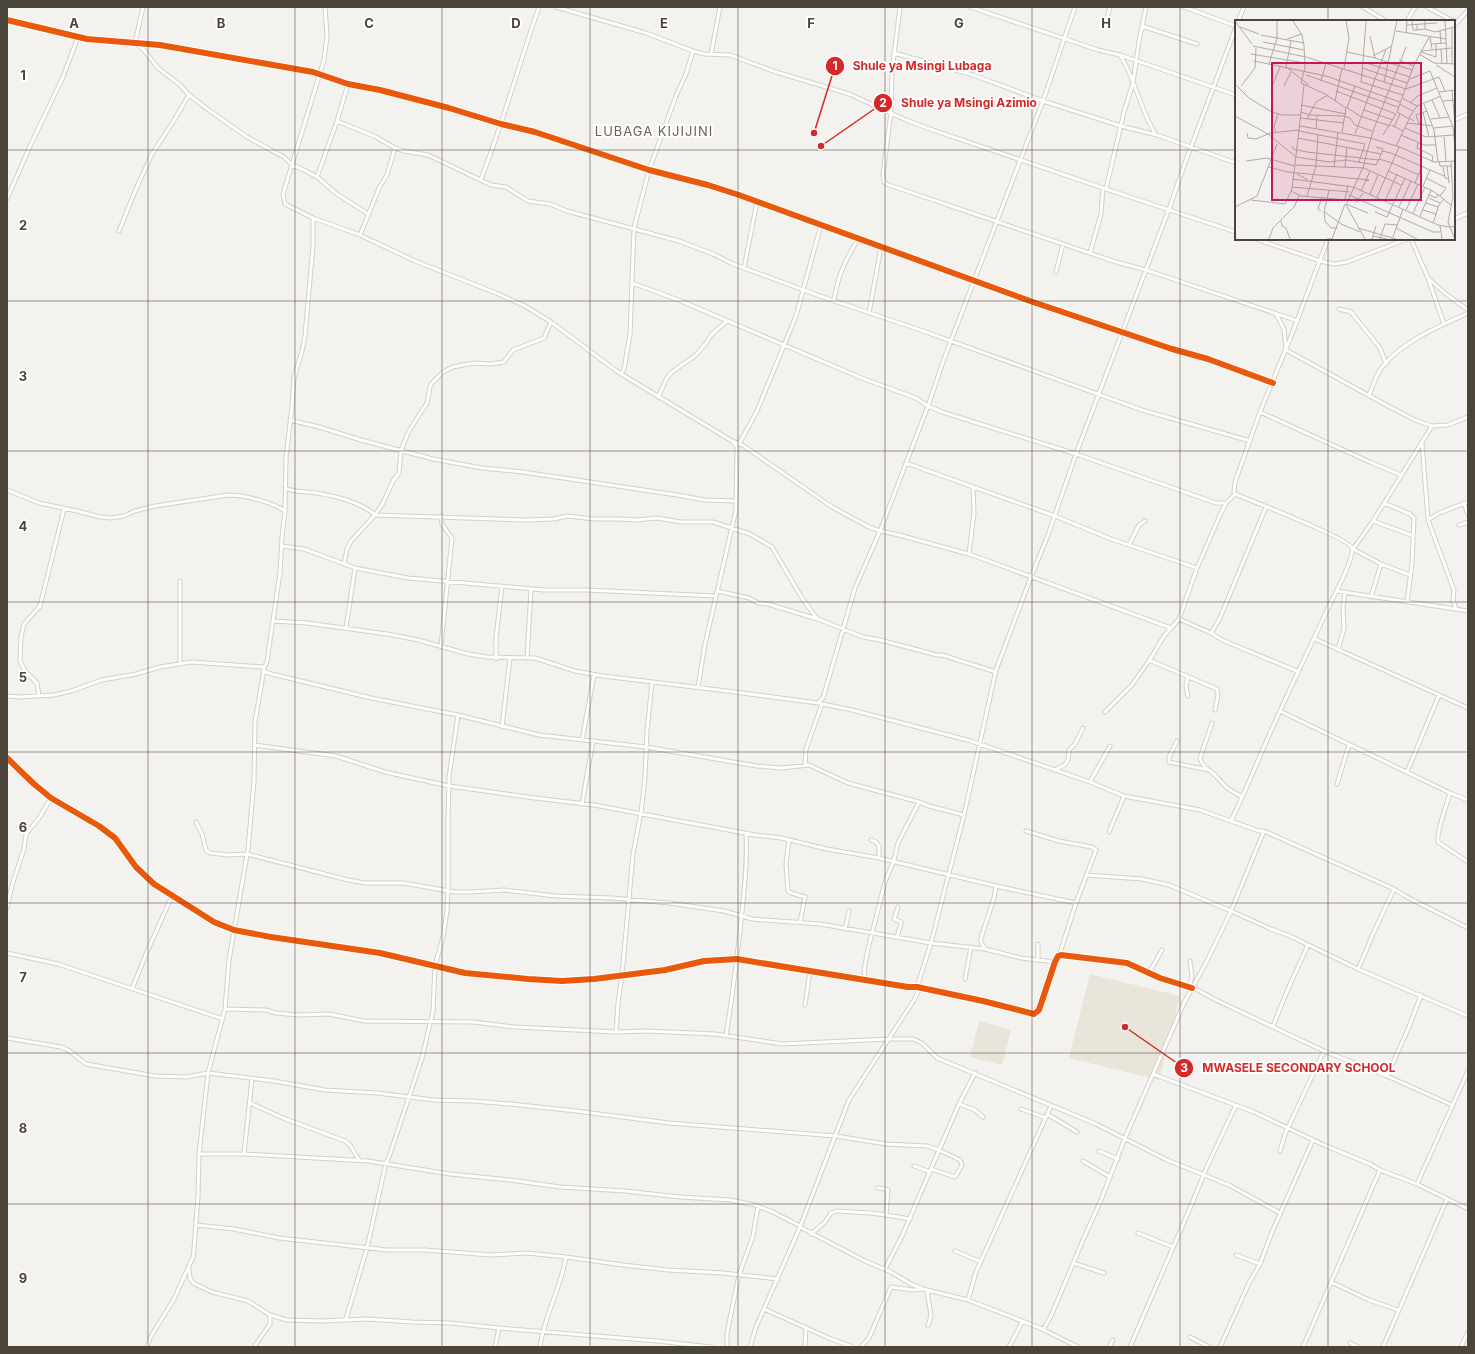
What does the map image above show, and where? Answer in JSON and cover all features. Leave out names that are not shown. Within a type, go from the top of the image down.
[{"type":"street","points":[[135,42],[143,7]]},
{"type":"street","points":[[325,7],[327,36],[324,60],[321,74],[283,194],[283,202],[287,206],[313,218],[360,235],[415,261],[516,301],[551,322],[622,374],[658,397],[739,444],[832,507],[869,527],[969,554],[1171,628]]},
{"type":"street","points":[[481,180],[539,7]]},
{"type":"street","points":[[556,7],[646,33],[693,51],[730,55],[776,72],[849,94],[927,128],[1235,232]]},
{"type":"street","points":[[711,54],[720,7]]},
{"type":"street","points":[[900,7],[894,53],[891,87],[891,112],[883,174],[884,183],[900,190],[1090,253],[1298,320]]},
{"type":"street","points":[[970,7],[1098,50],[1120,55],[1235,95]]},
{"type":"street","points":[[818,704],[823,698],[856,588],[880,531],[928,406],[974,280],[1043,101],[1076,7]]},
{"type":"street","points":[[1106,22],[1110,7]]},
{"type":"street","points":[[1090,253],[1133,83],[1146,7]]},
{"type":"street","points":[[1184,7],[1235,26]]},
{"type":"street","points":[[1238,20],[1244,7]]},
{"type":"street","points":[[1363,7],[1384,20]]},
{"type":"street","points":[[1408,20],[1415,7]]},
{"type":"street","points":[[1427,7],[1452,20]]},
{"type":"street","points":[[1455,25],[1468,10]]},
{"type":"street","points":[[7,20],[78,37],[160,45],[313,72],[348,84],[380,90],[535,132],[649,170],[708,185],[1030,301],[1172,349],[1208,359],[1273,383]]},
{"type":"street","points":[[1142,26],[1197,44]]},
{"type":"street","points":[[750,1347],[756,1327],[800,1226],[849,1100],[914,1000],[931,943],[964,815],[996,672],[1235,29]]},
{"type":"street","points":[[7,199],[63,77],[78,37]]},
{"type":"street","points":[[135,42],[144,50],[158,68],[180,85],[189,95],[247,137],[284,157],[292,165],[317,178],[337,194],[368,214]]},
{"type":"street","points":[[622,374],[630,335],[634,228],[649,170],[676,96],[686,74],[693,51]]},
{"type":"street","points":[[894,53],[973,75],[1043,101],[1121,126],[1157,135],[1190,148],[1235,163]]},
{"type":"street","points":[[1120,55],[1126,66],[1146,118],[1157,135]]},
{"type":"street","points":[[317,178],[348,84]]},
{"type":"street","points":[[120,231],[136,189],[152,154],[189,95]]},
{"type":"street","points":[[1455,120],[1468,114]]},
{"type":"street","points":[[337,121],[376,137],[395,148],[428,155],[491,185],[506,187],[528,201],[550,204],[567,211],[634,228],[679,242],[804,290],[1099,393],[1142,410],[1250,441]]},
{"type":"street","points":[[360,235],[380,186],[387,175],[395,148]]},
{"type":"street","points":[[744,268],[757,202]]},
{"type":"street","points":[[1455,219],[1468,213]]},
{"type":"street","points":[[147,1347],[150,1338],[174,1300],[193,1258],[200,1170],[199,1154],[208,1073],[225,1009],[227,971],[247,854],[254,781],[255,722],[264,669],[267,662],[279,578],[285,511],[286,458],[294,373],[302,351],[304,340],[313,218]]},
{"type":"street","points":[[739,444],[757,411],[796,316],[821,225]]},
{"type":"street","points":[[834,300],[838,278],[858,239]]},
{"type":"street","points":[[1259,240],[1320,261],[1340,263],[1404,240]]},
{"type":"street","points":[[1105,712],[1132,686],[1164,636],[1179,619],[1197,568],[1226,504],[1235,494],[1235,482],[1260,412],[1298,320],[1328,240]]},
{"type":"street","points":[[1411,240],[1428,278],[1444,324]]},
{"type":"street","points":[[1056,272],[1063,244]]},
{"type":"street","points":[[870,313],[881,247]]},
{"type":"street","points":[[1369,395],[1378,376],[1395,354],[1409,344],[1468,312],[1428,278]]},
{"type":"street","points":[[632,282],[681,300],[864,379],[916,398],[928,406],[954,416],[1076,454],[1216,503],[1226,504]]},
{"type":"street","points":[[1338,309],[1351,312],[1380,348],[1386,364]]},
{"type":"street","points":[[1276,314],[1284,329],[1286,350]]},
{"type":"street","points":[[658,397],[667,378],[672,372],[696,355],[711,335],[727,321]]},
{"type":"street","points":[[344,564],[347,549],[351,541],[375,515],[383,503],[393,481],[399,473],[401,451],[409,431],[427,403],[430,387],[443,372],[453,367],[474,363],[490,364],[504,362],[513,350],[544,338],[551,322]]},
{"type":"street","points":[[1286,350],[1415,420],[1432,426],[1448,425],[1468,417]]},
{"type":"street","points":[[1260,412],[1401,475]]},
{"type":"street","points":[[290,420],[401,451],[433,459],[482,468],[522,472],[705,500],[736,501]]},
{"type":"street","points":[[1231,821],[1337,591],[1349,563],[1353,549],[1373,522],[1432,426]]},
{"type":"street","points":[[698,687],[705,644],[732,528],[736,501],[738,450],[736,444],[732,441]]},
{"type":"street","points":[[1422,443],[1430,529],[1454,590],[1453,600],[1456,609]]},
{"type":"street","points":[[906,463],[1197,568]]},
{"type":"street","points":[[969,554],[974,513],[973,487]]},
{"type":"street","points":[[286,488],[293,491],[310,492],[340,498],[363,507],[375,515],[526,520],[554,519],[567,516],[594,519],[620,518],[636,520],[657,518],[681,522],[713,522],[750,534],[773,548],[802,598],[814,616],[818,619]]},
{"type":"street","points":[[7,490],[38,503],[100,518],[117,518],[156,506],[228,495],[239,496],[273,505],[285,511]]},
{"type":"street","points":[[1235,494],[1330,533],[1348,543],[1353,549],[1381,564],[1410,575]]},
{"type":"street","points":[[1428,519],[1439,513],[1468,502]]},
{"type":"street","points":[[1384,503],[1414,517],[1414,536],[1407,602]]},
{"type":"street","points":[[1464,503],[1468,515]]},
{"type":"street","points":[[1211,633],[1220,618],[1266,507]]},
{"type":"street","points":[[39,696],[36,684],[25,671],[20,661],[21,637],[24,624],[40,606],[64,509]]},
{"type":"street","points":[[441,516],[442,524],[452,538],[441,646]]},
{"type":"street","points":[[1130,545],[1138,526],[1145,521]]},
{"type":"street","points":[[1373,522],[1414,536]]},
{"type":"street","points":[[1459,525],[1468,522]]},
{"type":"street","points":[[282,546],[300,548],[355,568],[408,578],[531,589],[716,596]]},
{"type":"street","points":[[1371,597],[1381,564]]},
{"type":"street","points":[[346,628],[355,568]]},
{"type":"street","points":[[180,581],[180,663]]},
{"type":"street","points":[[496,658],[496,638],[502,586]]},
{"type":"street","points":[[528,658],[531,589]]},
{"type":"street","points":[[717,591],[749,598],[758,603],[768,604],[818,619],[863,637],[942,655],[996,672]]},
{"type":"street","points":[[1337,591],[1468,611]]},
{"type":"street","points":[[1338,650],[1344,628],[1344,593]]},
{"type":"street","points":[[1179,619],[1211,633],[1222,640],[1299,672]]},
{"type":"street","points":[[273,621],[308,623],[387,634],[441,646],[468,654],[496,658],[528,658],[542,660],[575,671],[594,675],[652,683],[698,687],[822,704],[896,720],[980,744],[1090,782],[1124,796],[1200,810],[1259,831],[1264,831],[1394,888],[1405,896],[1468,928]]},
{"type":"street","points":[[1315,639],[1468,708]]},
{"type":"street","points":[[502,727],[510,658]]},
{"type":"street","points":[[1149,660],[1217,690],[1218,695],[1216,710]]},
{"type":"street","points":[[7,696],[39,696],[60,693],[102,680],[136,674],[180,663],[200,662],[264,669],[272,674],[371,698],[458,715],[539,735],[646,747],[757,766],[782,768],[805,764],[848,783],[964,815]]},
{"type":"street","points":[[582,740],[594,675]]},
{"type":"street","points":[[1188,677],[1186,686],[1188,696]]},
{"type":"street","points":[[616,1032],[633,854],[641,813],[645,778],[646,747],[652,683]]},
{"type":"street","points":[[1407,772],[1439,695]]},
{"type":"street","points":[[823,698],[828,706]]},
{"type":"street","points":[[805,764],[806,749],[822,704]]},
{"type":"street","points":[[1280,712],[1450,793],[1468,800]]},
{"type":"street","points":[[346,1319],[367,1248],[386,1163],[410,1097],[432,1021],[435,991],[435,966],[443,937],[448,890],[449,786],[452,748],[458,715]]},
{"type":"street","points":[[1212,723],[1200,758],[1202,764],[1227,788],[1242,797]]},
{"type":"street","points":[[1054,770],[1064,766],[1067,763],[1069,758],[1069,750],[1075,744],[1083,728]]},
{"type":"street","points":[[582,804],[593,741]]},
{"type":"street","points":[[1177,741],[1169,757],[1169,762],[1207,770]]},
{"type":"street","points":[[254,745],[336,756],[385,772],[449,786],[641,813],[746,833],[789,839],[827,849],[878,858],[1076,903]]},
{"type":"street","points":[[1337,784],[1350,745]]},
{"type":"street","points":[[1090,782],[1110,746]]},
{"type":"street","points":[[7,758],[51,798],[115,838],[141,873],[154,884],[214,922],[234,930],[271,938],[380,953],[465,973],[562,981],[594,979],[665,970],[704,961],[736,958],[918,988],[983,1000],[1029,1013],[1036,1013],[1039,1010],[1043,1000],[1055,962],[1096,850],[1095,848],[1059,841],[1026,831]]},
{"type":"street","points":[[1450,793],[1438,831],[1438,842],[1468,862]]},
{"type":"street","points":[[1109,832],[1124,796]]},
{"type":"street","points":[[7,908],[12,885],[24,849],[26,834],[39,818],[51,798]]},
{"type":"street","points":[[865,979],[864,970],[882,893],[902,833],[919,802]]},
{"type":"street","points":[[196,822],[207,851],[213,854],[247,854],[365,883],[403,883],[471,892],[504,890],[628,900],[724,911],[741,917],[820,924],[931,943],[985,949],[1005,954],[1055,962]]},
{"type":"street","points":[[1044,1330],[1101,1200],[1125,1138],[1153,1074],[1191,988],[1207,961],[1230,911],[1264,831]]},
{"type":"street","points":[[726,1035],[741,917],[746,833]]},
{"type":"street","points":[[789,839],[786,864],[788,891],[805,897],[800,922]]},
{"type":"street","points":[[871,840],[876,842],[879,846],[878,858]]},
{"type":"street","points":[[1086,875],[1142,879],[1162,883],[1230,911],[1271,930],[1290,936],[1358,969],[1468,1016]]},
{"type":"street","points":[[985,949],[981,942],[981,938],[994,898],[996,886]]},
{"type":"street","points":[[1358,969],[1394,888]]},
{"type":"street","points":[[132,989],[172,896]]},
{"type":"street","points":[[898,907],[895,920],[901,924],[898,937]]},
{"type":"street","points":[[846,929],[849,911]]},
{"type":"street","points":[[1038,944],[1038,959]]},
{"type":"street","points":[[1273,1026],[1308,945]]},
{"type":"street","points":[[965,979],[971,947]]},
{"type":"street","points":[[1149,973],[1162,950]]},
{"type":"street","points":[[7,953],[58,964],[186,1008],[223,1019]]},
{"type":"street","points":[[1058,956],[1061,955],[1122,961],[1134,965],[1149,973],[1191,988],[1324,1051],[1387,1076],[1452,1105]]},
{"type":"street","points":[[1190,961],[1192,976],[1191,988]]},
{"type":"street","points":[[805,1005],[810,971]]},
{"type":"street","points":[[1387,1076],[1410,1027],[1421,995]]},
{"type":"street","points":[[225,1009],[266,1010],[276,1013],[298,1015],[329,1014],[364,1021],[473,1022],[515,1028],[616,1032],[647,1031],[726,1035],[782,1044],[888,1039],[918,1040],[937,1058],[1096,1124],[1167,1160],[1229,1185],[1280,1213]]},
{"type":"street","points":[[7,1038],[61,1047],[68,1050],[86,1064],[126,1072],[171,1078],[208,1073],[325,1090],[377,1093],[434,1100],[472,1101],[576,1111],[668,1124],[836,1136],[878,1144],[913,1145],[939,1150],[960,1160],[962,1165],[957,1176],[954,1177],[914,1166]]},
{"type":"street","points":[[1280,1151],[1288,1127],[1324,1051]]},
{"type":"street","points":[[1417,1184],[1468,1070]]},
{"type":"street","points":[[886,1269],[910,1219],[959,1104],[975,1073]]},
{"type":"street","points":[[1153,1074],[1236,1105],[1288,1127],[1313,1140],[1370,1164],[1380,1170],[1417,1184],[1468,1209]]},
{"type":"street","points":[[244,1154],[252,1079]]},
{"type":"street","points":[[250,1103],[269,1112],[345,1141],[350,1145],[359,1160]]},
{"type":"street","points":[[959,1104],[975,1110],[983,1117]]},
{"type":"street","points":[[1130,1347],[1203,1175],[1236,1105]]},
{"type":"street","points":[[968,1300],[980,1262],[1051,1106]]},
{"type":"street","points":[[1021,1109],[1046,1118]]},
{"type":"street","points":[[1047,1114],[1077,1132]]},
{"type":"street","points":[[1220,1347],[1246,1289],[1260,1264],[1280,1213],[1313,1140]]},
{"type":"street","points":[[1099,1151],[1118,1159]]},
{"type":"street","points":[[199,1154],[244,1154],[359,1160],[450,1174],[560,1187],[730,1200],[758,1206],[773,1212],[800,1226],[811,1234],[865,1261],[886,1269],[922,1289]]},
{"type":"street","points":[[1083,1162],[1110,1177]]},
{"type":"street","points":[[1303,1347],[1380,1170]]},
{"type":"street","points":[[878,1188],[888,1190],[886,1215]]},
{"type":"street","points":[[1383,1347],[1447,1199]]},
{"type":"street","points":[[727,1347],[727,1333],[739,1275],[753,1236],[758,1206]]},
{"type":"street","points":[[811,1234],[825,1222],[831,1213],[837,1211],[870,1213],[910,1219]]},
{"type":"street","points":[[196,1224],[234,1229],[279,1238],[387,1250],[469,1252],[491,1255],[527,1253],[631,1266],[723,1272],[778,1279]]},
{"type":"street","points":[[1138,1233],[1173,1246]]},
{"type":"street","points":[[955,1251],[980,1262]]},
{"type":"street","points":[[1236,1255],[1260,1264]]},
{"type":"street","points":[[540,1347],[542,1332],[564,1272],[566,1257]]},
{"type":"street","points":[[1073,1263],[1104,1273]]},
{"type":"street","points":[[188,1267],[190,1278],[193,1283],[212,1292],[248,1301],[270,1315],[287,1320],[322,1321],[374,1319],[412,1322],[450,1322],[499,1328],[650,1340],[711,1347]]},
{"type":"street","points":[[1331,1282],[1369,1300],[1398,1310]]},
{"type":"street","points":[[861,1347],[869,1338],[891,1287],[913,1290],[922,1289],[968,1300],[1044,1330],[1078,1347]]},
{"type":"street","points":[[927,1290],[932,1316],[928,1326]]},
{"type":"street","points":[[764,1309],[831,1339],[853,1347]]},
{"type":"street","points":[[254,1347],[270,1324],[270,1315]]},
{"type":"street","points":[[1009,1347],[1022,1322]]},
{"type":"street","points":[[805,1347],[806,1327]]},
{"type":"street","points":[[495,1347],[499,1328]]},
{"type":"street","points":[[1461,1347],[1468,1332]]},
{"type":"street","points":[[1190,1337],[1209,1347]]},
{"type":"street","points":[[1109,1347],[1113,1340]]},
{"type":"street","points":[[1350,1342],[1358,1347]]},
{"type":"shaded area","points":[[1090,974],[1180,996],[1159,1080],[1069,1058]]},
{"type":"shaded area","points":[[979,1021],[1011,1030],[1002,1065],[970,1057]]},
{"type":"cycle path","points":[[7,20],[87,39],[160,45],[313,72],[348,84],[380,90],[535,132],[649,170],[708,185],[739,195],[1030,301],[1172,349],[1208,359],[1273,383]]},
{"type":"cycle path","points":[[7,758],[51,798],[99,826],[115,838],[136,867],[154,884],[214,922],[234,930],[380,953],[465,973],[562,981],[594,979],[665,970],[704,961],[737,959],[908,987],[917,987],[1034,1014],[1039,1010],[1055,962],[1058,956],[1061,955],[1127,963],[1160,978],[1192,988]]},
{"type":"place","name":"Shule ya Msingi Lubaga","points":[[814,133]]},
{"type":"place","name":"Shule ya Msingi Azimio","points":[[821,146]]},
{"type":"place","name":"MWASELE SECONDARY SCHOOL","points":[[1125,1027]]},
{"type":"district","name":"LUBAGA KIJIJINI","points":[[654,131]]}]
